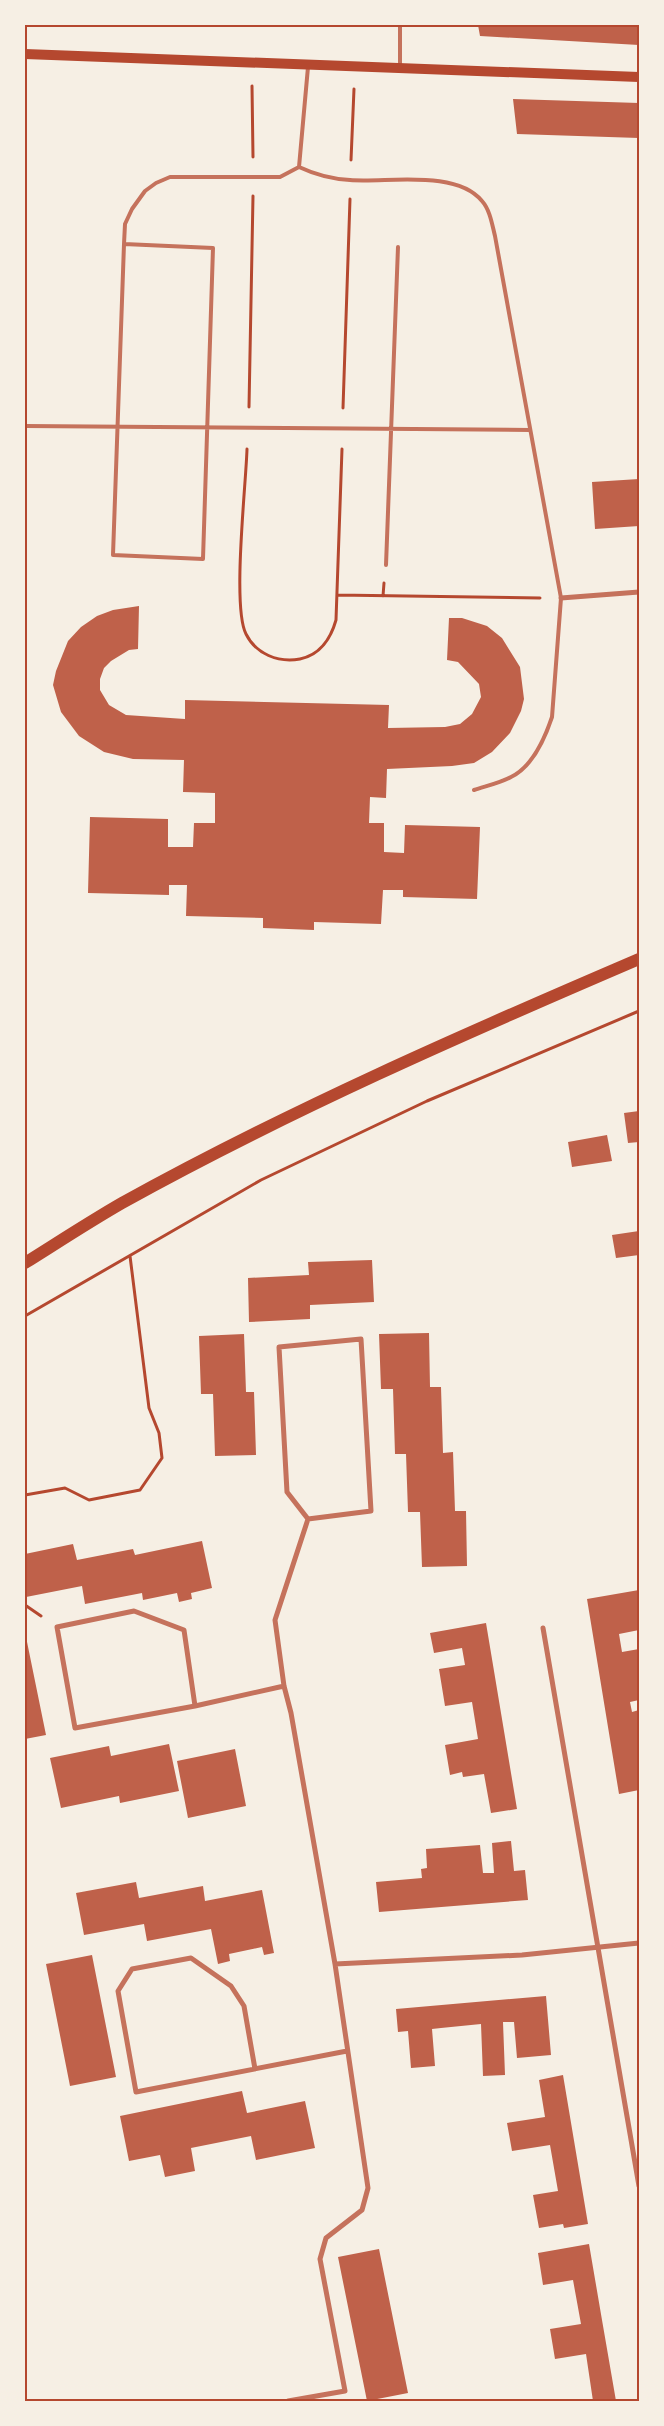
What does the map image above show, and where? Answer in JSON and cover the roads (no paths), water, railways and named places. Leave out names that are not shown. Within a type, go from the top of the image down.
[{"type":"main road","points":[[25,54],[639,77]]},
{"type":"main road","points":[[25,1263],[121,1204],[290,1116],[507,1016],[639,959]]},
{"type":"street","points":[[561,598],[639,592]]},
{"type":"street","points":[[361,1339],[371,1511],[308,1519],[287,1492],[279,1347],[361,1339]]},
{"type":"street","points":[[288,2401],[345,2390],[320,2259],[326,2238],[362,2210],[368,2188],[335,1964],[291,1713],[284,1686],[276,1620],[308,1519]]},
{"type":"street","points":[[194,1706],[184,1630],[134,1611],[57,1627],[75,1728],[194,1706],[284,1686]]},
{"type":"street","points":[[543,1628],[639,2186]]},
{"type":"street","points":[[335,1964],[522,1955],[639,1943]]},
{"type":"street","points":[[255,2069],[244,2006],[231,1986],[191,1958],[132,1969],[118,1990],[136,2092],[255,2069],[347,2051]]},
{"type":"lane","points":[[400,25],[400,67]]},
{"type":"lane","points":[[299,166],[308,65]]},
{"type":"lane","points":[[124,244],[213,248],[203,559],[113,555],[117,427],[124,244],[125,224],[132,209],[145,191],[156,183],[170,177],[280,177],[299,166]]},
{"type":"lane","points":[[299,166],[317,176],[351,180],[431,181],[469,189],[482,201],[489,215],[495,236],[561,598],[552,717],[547,732],[531,760],[512,777],[474,790]]},
{"type":"lane","points":[[386,565],[398,247]]},
{"type":"lane","points":[[25,426],[530,430]]}]
